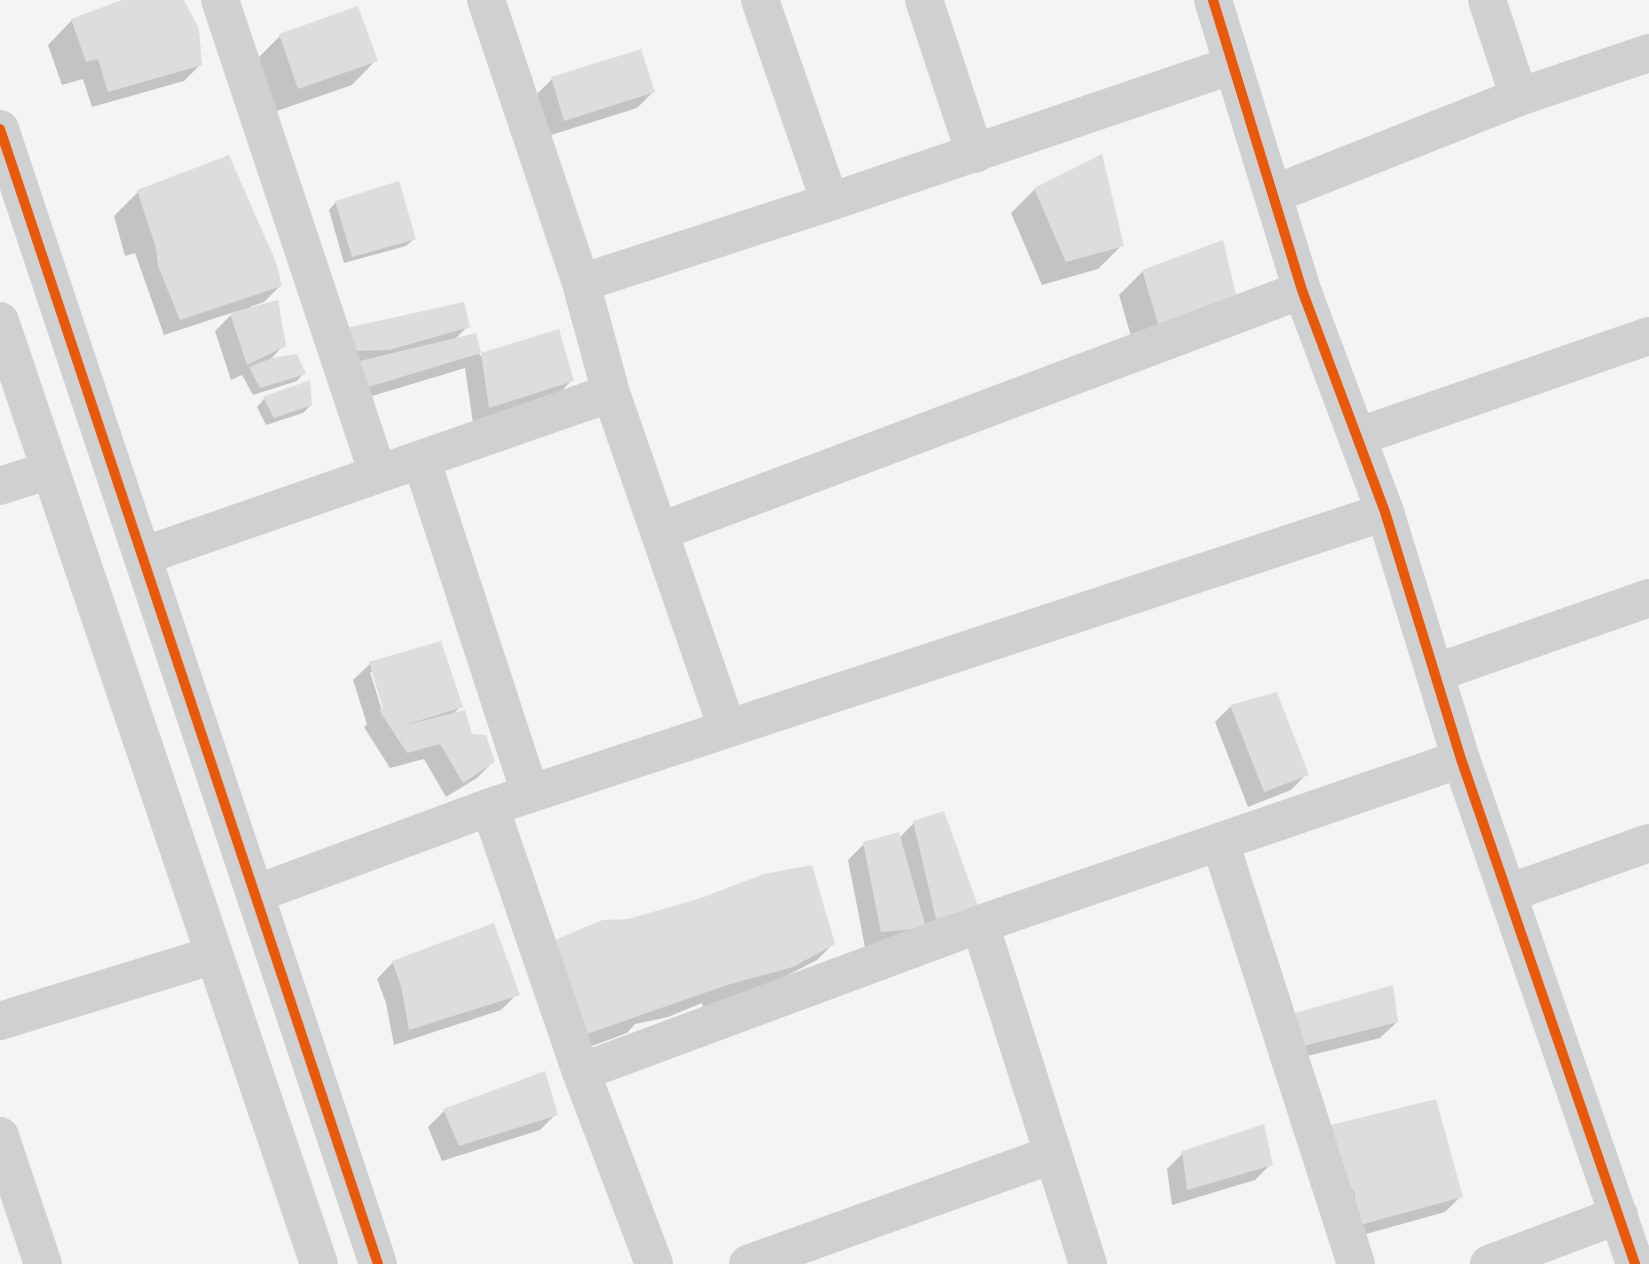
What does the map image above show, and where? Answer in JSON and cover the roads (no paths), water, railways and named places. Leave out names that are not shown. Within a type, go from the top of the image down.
[{"type":"street","points":[[220,0],[377,474]]},
{"type":"street","points":[[486,0],[581,283],[611,393],[727,728]]},
{"type":"street","points":[[760,0],[830,202]]},
{"type":"street","points":[[924,0],[975,154]]},
{"type":"street","points":[[1213,0],[1302,290],[1385,512],[1461,759],[1635,1264]]},
{"type":"street","points":[[1487,0],[1519,97]]},
{"type":"street","points":[[1274,194],[1519,97],[1649,53]]},
{"type":"street","points":[[581,283],[975,154],[1233,65]]},
{"type":"street","points":[[0,129],[378,1264]]},
{"type":"street","points":[[661,531],[1302,290]]},
{"type":"street","points":[[0,321],[318,1264]]},
{"type":"street","points":[[1357,437],[1649,336]]},
{"type":"street","points":[[142,556],[611,393]]},
{"type":"street","points":[[421,459],[530,793]]},
{"type":"street","points":[[0,486],[50,470]]},
{"type":"street","points":[[255,894],[530,793],[1385,512]]},
{"type":"street","points":[[1435,673],[1649,598]]},
{"type":"street","points":[[581,1072],[979,924],[1461,759]]},
{"type":"street","points":[[490,807],[581,1072],[654,1264]]},
{"type":"street","points":[[1220,842],[1356,1264]]},
{"type":"street","points":[[1509,893],[1649,843]]},
{"type":"street","points":[[979,924],[1088,1264]]},
{"type":"street","points":[[0,1021],[214,955]]},
{"type":"street","points":[[0,1136],[43,1264]]},
{"type":"street","points":[[283,1160],[337,1141]]},
{"type":"street","points":[[748,1264],[1051,1155]]},
{"type":"street","points":[[1489,1264],[1619,1215]]}]
